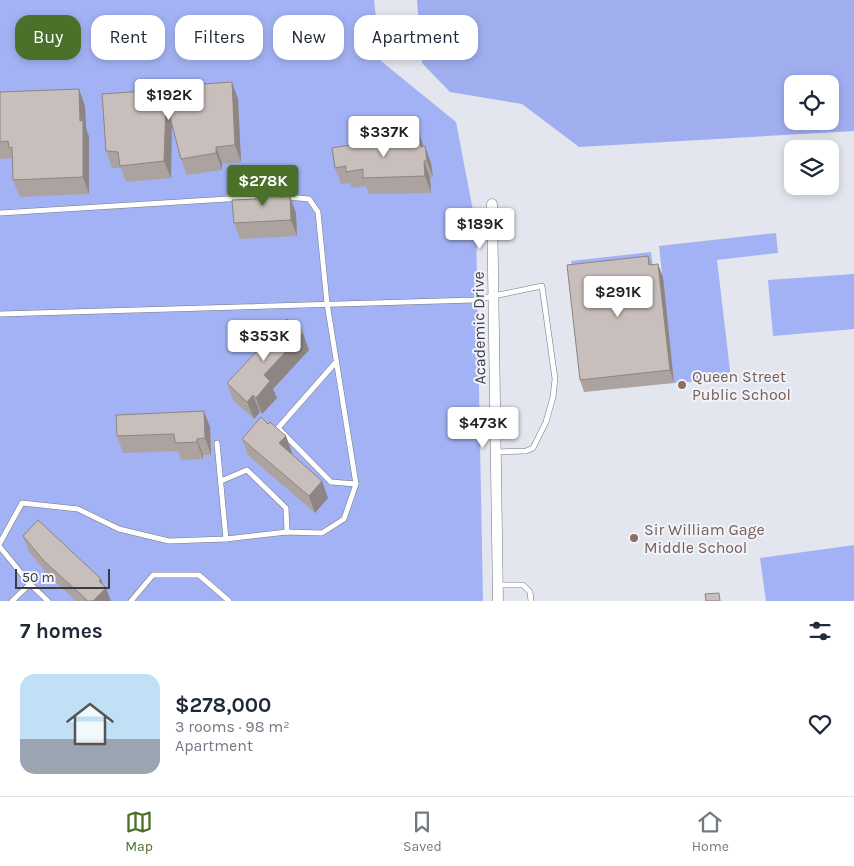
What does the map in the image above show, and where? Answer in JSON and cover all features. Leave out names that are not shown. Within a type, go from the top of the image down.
[{"type":"street","name":"Academic Drive","points":[[492,204],[498,601]]},
{"type":"lane","points":[[0,544],[22,504],[78,509],[119,529],[170,541],[226,539],[287,532],[322,533],[344,519],[356,484],[327,304],[318,212],[308,199],[273,196]]},
{"type":"lane","points":[[0,214],[264,197]]},
{"type":"lane","points":[[0,314],[474,300],[542,286],[555,379],[553,397],[546,422],[533,448],[526,451],[495,452]]},
{"type":"lane","points":[[336,362],[278,428],[331,482],[356,484]]},
{"type":"lane","points":[[217,443],[226,539]]},
{"type":"lane","points":[[221,481],[247,470],[286,508],[287,532]]},
{"type":"lane","points":[[0,547],[30,584],[48,601]]},
{"type":"lane","points":[[131,601],[152,575],[199,575],[229,601]]},
{"type":"lane","points":[[12,601],[30,584]]},
{"type":"lane","points":[[497,585],[523,584],[530,592],[531,601]]},
{"type":"shaded area","points":[[0,0],[374,0],[376,15],[354,15],[354,60],[381,60],[456,122],[476,226],[483,601],[0,601]]},
{"type":"shaded area","points":[[417,0],[854,0],[854,131],[579,147],[522,104],[450,92],[422,63],[422,60],[478,60],[478,15],[418,15]]},
{"type":"shaded area","points":[[776,233],[778,253],[717,260],[731,379],[674,383],[659,246]]},
{"type":"shaded area","points":[[651,252],[653,269],[573,277],[571,261]]},
{"type":"shaded area","points":[[854,274],[854,329],[773,336],[768,280]]},
{"type":"shaded area","points":[[854,545],[854,601],[766,601],[760,558]]},
{"type":"building","points":[[232,82],[235,145],[216,147],[216,153],[181,159],[166,102],[164,161],[120,166],[118,152],[106,151],[102,94],[144,91],[143,88]]},
{"type":"building","points":[[79,89],[80,121],[83,120],[83,177],[13,180],[12,147],[9,148],[8,141],[0,142],[0,92]]},
{"type":"building","points":[[419,134],[421,147],[425,146],[427,161],[424,161],[425,176],[363,178],[363,169],[346,172],[346,166],[335,168],[332,148]]},
{"type":"building","points":[[280,187],[280,197],[290,196],[291,220],[234,223],[232,200],[256,199],[256,188]]},
{"type":"building","points":[[648,256],[649,265],[658,264],[670,370],[580,380],[567,265]]},
{"type":"building","points":[[287,319],[303,333],[264,375],[270,381],[256,398],[253,395],[247,402],[227,383]]},
{"type":"building","points":[[204,411],[205,438],[197,439],[197,442],[175,443],[174,434],[117,436],[116,415]]},
{"type":"building","points":[[261,417],[286,436],[279,443],[322,481],[309,496],[242,439]]},
{"type":"building","points":[[38,520],[101,579],[99,581],[106,588],[93,601],[88,601],[44,561],[23,536]]},
{"type":"building","points":[[719,593],[720,601],[706,601],[705,594]]},
{"type":"place","name":"Queen Street Public School","points":[[682,385]]},
{"type":"place","name":"Sir William Gage Middle School","points":[[634,538]]}]
